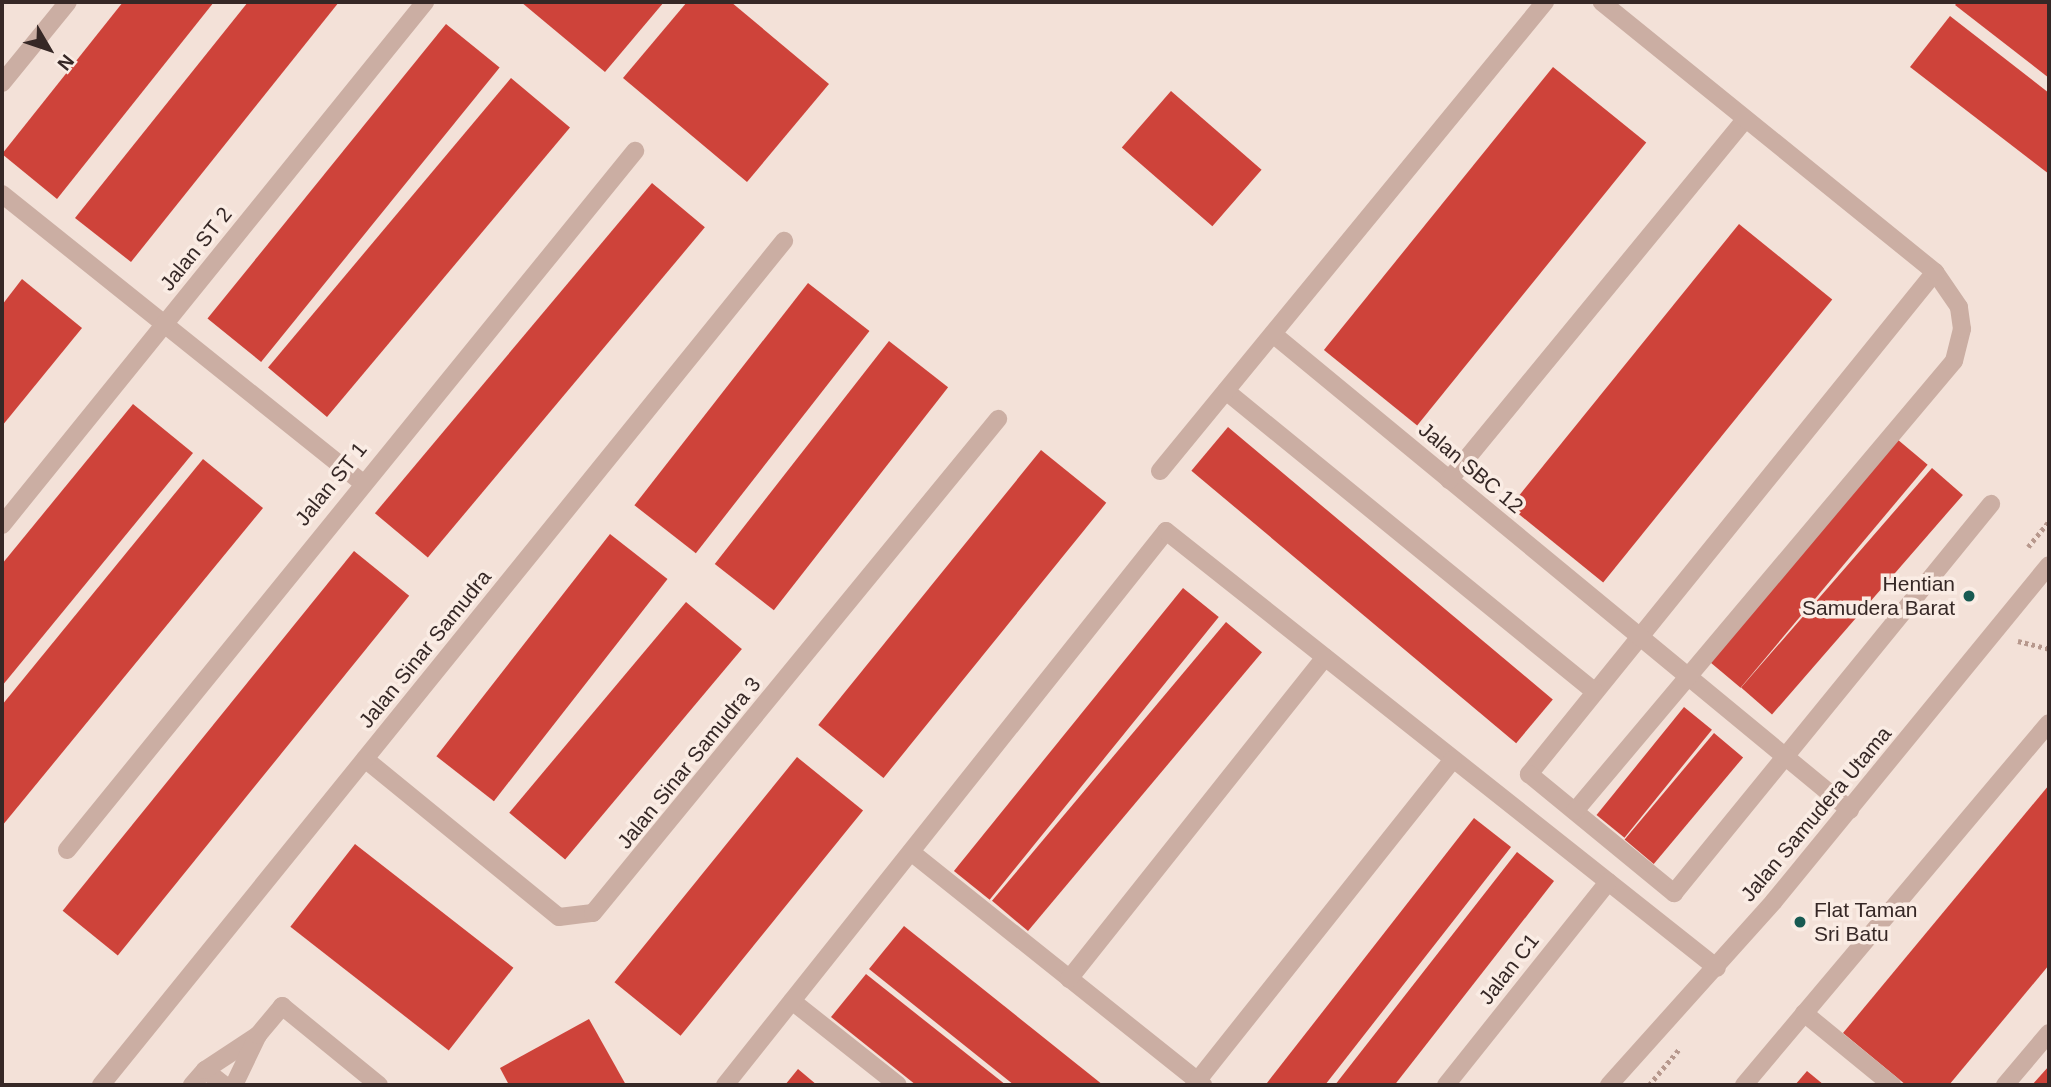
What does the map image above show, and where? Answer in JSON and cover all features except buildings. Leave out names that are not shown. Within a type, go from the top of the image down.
[{"type":"street","points":[[2,83],[68,2]]},
{"type":"street","name":"Jalan ST 2","points":[[2,525],[425,2]]},
{"type":"street","points":[[1160,471],[1545,2]]},
{"type":"street","points":[[1575,811],[1686,675],[1954,361],[1962,329],[1959,307],[1935,272],[1601,2]]},
{"type":"street","points":[[1449,480],[1746,119]]},
{"type":"street","name":"Jalan ST 1","points":[[67,850],[362,482],[635,151]]},
{"type":"street","points":[[2,194],[362,482]]},
{"type":"street","name":"Jalan Sinar Samudra","points":[[101,1085],[784,242]]},
{"type":"street","points":[[1935,272],[1529,774],[1674,893],[1991,504]]},
{"type":"street","name":"Jalan SBC 12","points":[[1273,334],[1850,810]]},
{"type":"street","points":[[1226,391],[1595,692]]},
{"type":"street","name":"Jalan Sinar Samudra 3","points":[[365,759],[559,917],[593,913],[998,419]]},
{"type":"street","points":[[725,1085],[1166,531],[1717,968]]},
{"type":"street","name":"Jalan Samudera Utama","points":[[1609,1085],[1717,968],[2047,572]]},
{"type":"street","points":[[1069,979],[1325,657]]},
{"type":"street","points":[[1744,1085],[2049,723]]},
{"type":"street","points":[[911,852],[1198,1084],[1453,759]]},
{"type":"street","name":"Jalan C1","points":[[1446,1085],[1608,882]]},
{"type":"street","points":[[792,1001],[898,1085]]},
{"type":"street","points":[[234,1085],[258,1035],[282,1006],[379,1085]]},
{"type":"street","points":[[1804,1013],[1892,1085]]},
{"type":"street","points":[[2005,1085],[2049,1033]]},
{"type":"street","points":[[192,1085],[205,1070],[258,1035]]},
{"type":"street","points":[[205,1070],[224,1085]]},
{"type":"place","name":"Hentian Samudera Barat","points":[[1969,596]]},
{"type":"place","name":"Flat Taman Sri Batu","points":[[1800,922]]}]
